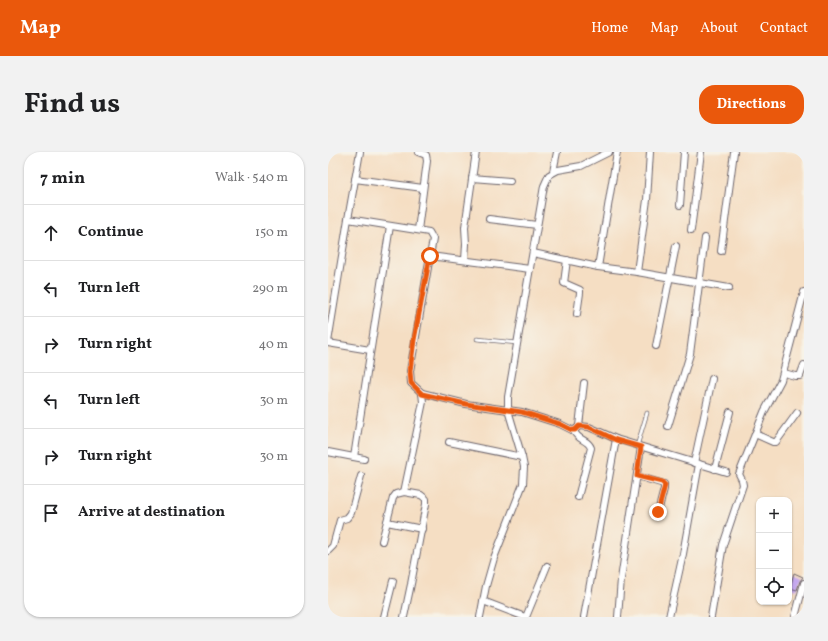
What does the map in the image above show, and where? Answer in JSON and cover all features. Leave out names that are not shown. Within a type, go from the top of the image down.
[{"type":"street","points":[[360,152],[328,342],[370,350]]},
{"type":"street","points":[[418,152],[426,155],[427,158],[418,230]]},
{"type":"street","points":[[465,260],[466,244],[464,232],[476,152]]},
{"type":"street","points":[[553,172],[557,152]]},
{"type":"street","points":[[480,617],[494,558],[523,484],[524,467],[508,410],[508,397],[544,186],[549,175],[553,172],[581,166],[609,152]]},
{"type":"street","points":[[598,267],[617,152]]},
{"type":"street","points":[[637,272],[647,200],[650,152]]},
{"type":"street","points":[[680,205],[684,152]]},
{"type":"street","points":[[691,230],[701,152]]},
{"type":"street","points":[[721,251],[734,152]]},
{"type":"street","points":[[472,178],[510,181]]},
{"type":"street","points":[[355,179],[423,188]]},
{"type":"street","points":[[348,220],[418,230],[430,232],[432,234],[433,239],[410,371],[411,383],[422,394],[466,404],[530,414],[576,428],[589,427],[616,440],[726,472]]},
{"type":"street","points":[[489,220],[537,225]]},
{"type":"street","points":[[354,457],[390,226]]},
{"type":"street","points":[[668,426],[688,362],[706,238]]},
{"type":"street","points":[[656,346],[676,246]]},
{"type":"street","points":[[533,253],[598,267],[670,277],[729,288]]},
{"type":"street","points":[[430,256],[530,269]]},
{"type":"street","points":[[566,260],[564,283],[580,290],[577,314]]},
{"type":"street","points":[[710,617],[723,545],[743,485],[738,474],[764,412],[784,373],[804,292]]},
{"type":"street","points":[[784,373],[800,376],[804,365]]},
{"type":"street","points":[[668,617],[682,554],[696,464],[712,379]]},
{"type":"street","points":[[578,497],[591,448],[589,443],[577,437],[576,428],[584,383]]},
{"type":"street","points":[[404,492],[423,402],[422,394]]},
{"type":"street","points":[[715,469],[730,412]]},
{"type":"street","points":[[755,434],[776,442],[797,413]]},
{"type":"street","points":[[584,617],[616,440]]},
{"type":"street","points":[[449,442],[522,457]]},
{"type":"street","points":[[618,617],[621,579],[637,476],[639,446]]},
{"type":"street","points":[[328,452],[364,459]]},
{"type":"street","points":[[328,551],[333,546],[340,520],[347,518],[351,513],[361,476]]},
{"type":"street","points":[[637,476],[664,484],[658,512]]},
{"type":"street","points":[[382,541],[394,495],[404,492],[421,494],[426,499],[426,504],[404,617]]},
{"type":"street","points":[[387,522],[422,529]]},
{"type":"street","points":[[483,601],[526,617],[547,566]]},
{"type":"street","points":[[384,617],[393,581]]},
{"type":"street","points":[[795,617],[804,583]]},
{"type":"lane","points":[[477,338],[517,343]]},
{"type":"lane","points":[[639,446],[647,413]]},
{"type":"building","points":[[794,573],[803,577],[797,590],[792,589]]},
{"type":"route","points":[[430,256],[414,340],[410,371],[411,383],[422,394],[466,404],[522,412],[560,424],[572,430],[575,430],[579,426],[586,426],[616,440],[641,447],[637,476],[662,482],[665,485],[658,512]]}]
